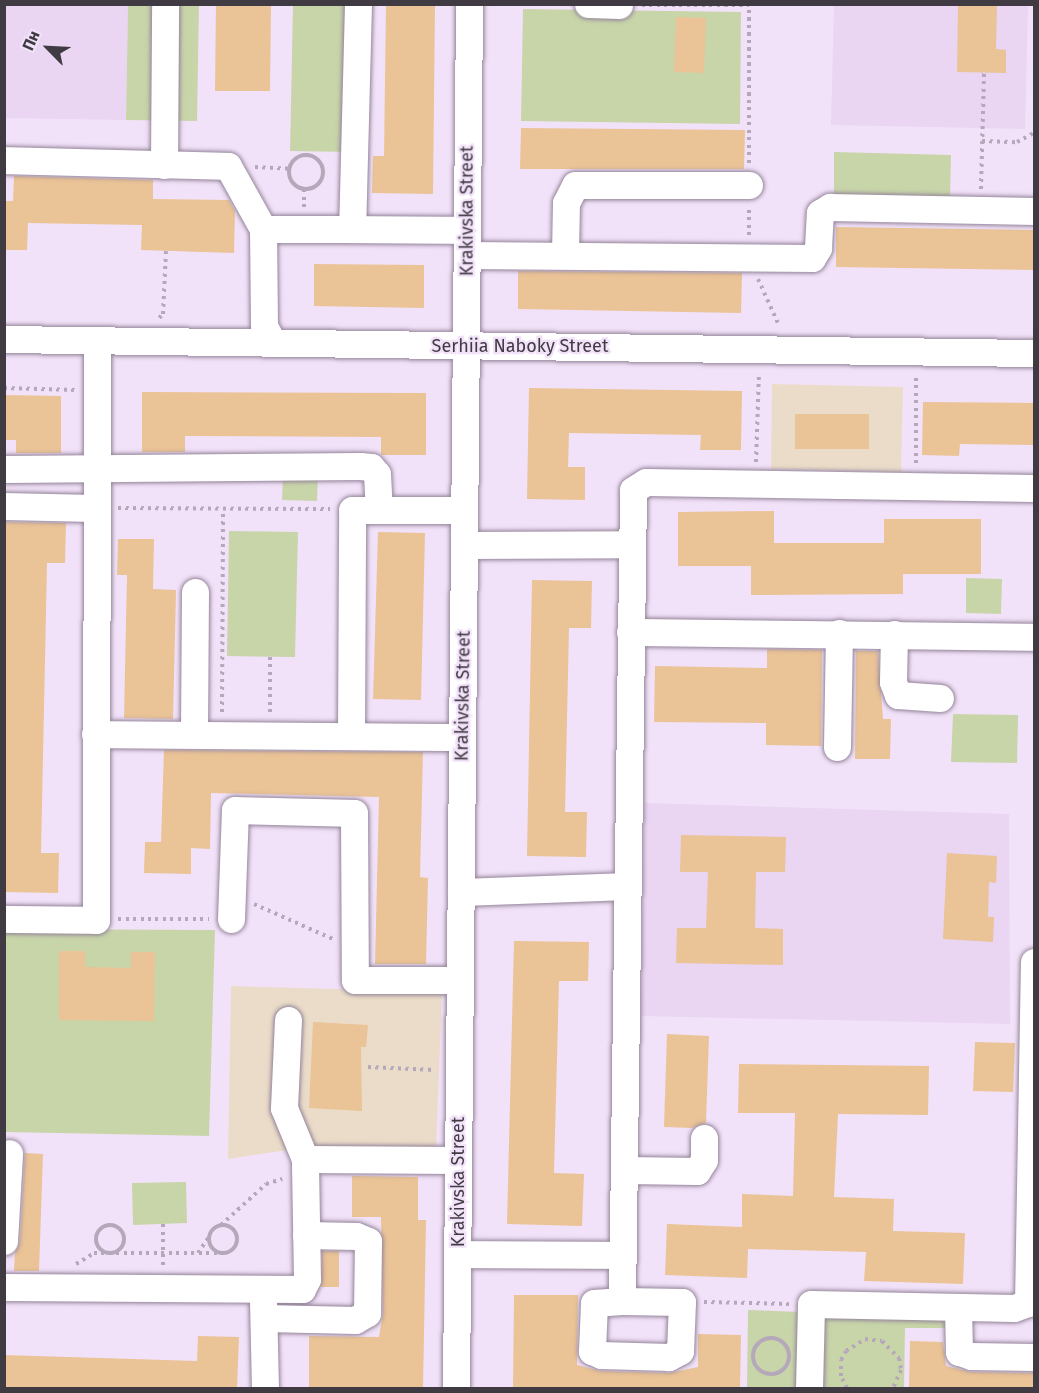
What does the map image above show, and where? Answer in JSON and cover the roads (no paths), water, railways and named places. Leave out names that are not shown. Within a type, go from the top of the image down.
[{"type":"street","points":[[164,165],[165,4]]},
{"type":"street","points":[[352,229],[358,4]]},
{"type":"street","name":"Krakivska Street","points":[[456,1389],[469,4]]},
{"type":"street","points":[[588,4],[619,5]]},
{"type":"street","points":[[4,160],[228,166],[263,229],[264,326],[273,343]]},
{"type":"street","points":[[565,254],[566,203],[575,185],[749,184]]},
{"type":"street","points":[[263,229],[352,229],[565,254],[812,258],[818,248],[820,213],[830,207],[1035,211]]},
{"type":"street","name":"Serhiia Naboky Street","points":[[4,339],[1035,353]]},
{"type":"street","points":[[4,919],[96,920],[94,390],[96,341]]},
{"type":"street","points":[[4,469],[371,468],[378,481],[366,509],[351,733]]},
{"type":"street","points":[[622,1301],[632,499],[638,485],[916,484],[1035,488]]},
{"type":"street","points":[[4,506],[94,508]]},
{"type":"street","points":[[366,509],[464,510]]},
{"type":"street","points":[[464,545],[632,544]]},
{"type":"street","points":[[194,734],[195,592]]},
{"type":"street","points":[[630,632],[1035,637]]},
{"type":"street","points":[[837,747],[839,633]]},
{"type":"street","points":[[894,634],[893,682],[898,696],[940,698]]},
{"type":"street","points":[[95,734],[351,733],[462,737]]},
{"type":"street","points":[[231,906],[235,810],[354,813],[355,980],[460,980]]},
{"type":"street","points":[[461,892],[628,886]]},
{"type":"street","points":[[810,1389],[811,1304],[958,1308],[1024,1307],[1030,1296],[1035,962]]},
{"type":"street","points":[[4,1287],[296,1291],[306,1285],[305,1165],[284,1108],[288,1020]]},
{"type":"street","points":[[625,1170],[698,1171],[704,1160],[704,1138]]},
{"type":"street","points":[[4,1241],[9,1153]]},
{"type":"street","points":[[305,1165],[458,1160]]},
{"type":"street","points":[[264,1318],[355,1320],[367,1313],[368,1241],[357,1236],[306,1235]]},
{"type":"street","points":[[458,1254],[622,1255]]},
{"type":"street","points":[[263,1291],[265,1389]]},
{"type":"street","points":[[599,1301],[622,1301],[682,1302],[681,1344],[676,1356],[596,1354],[591,1344],[592,1307],[599,1301]]},
{"type":"street","points":[[958,1308],[959,1352],[971,1356],[1035,1357]]}]
